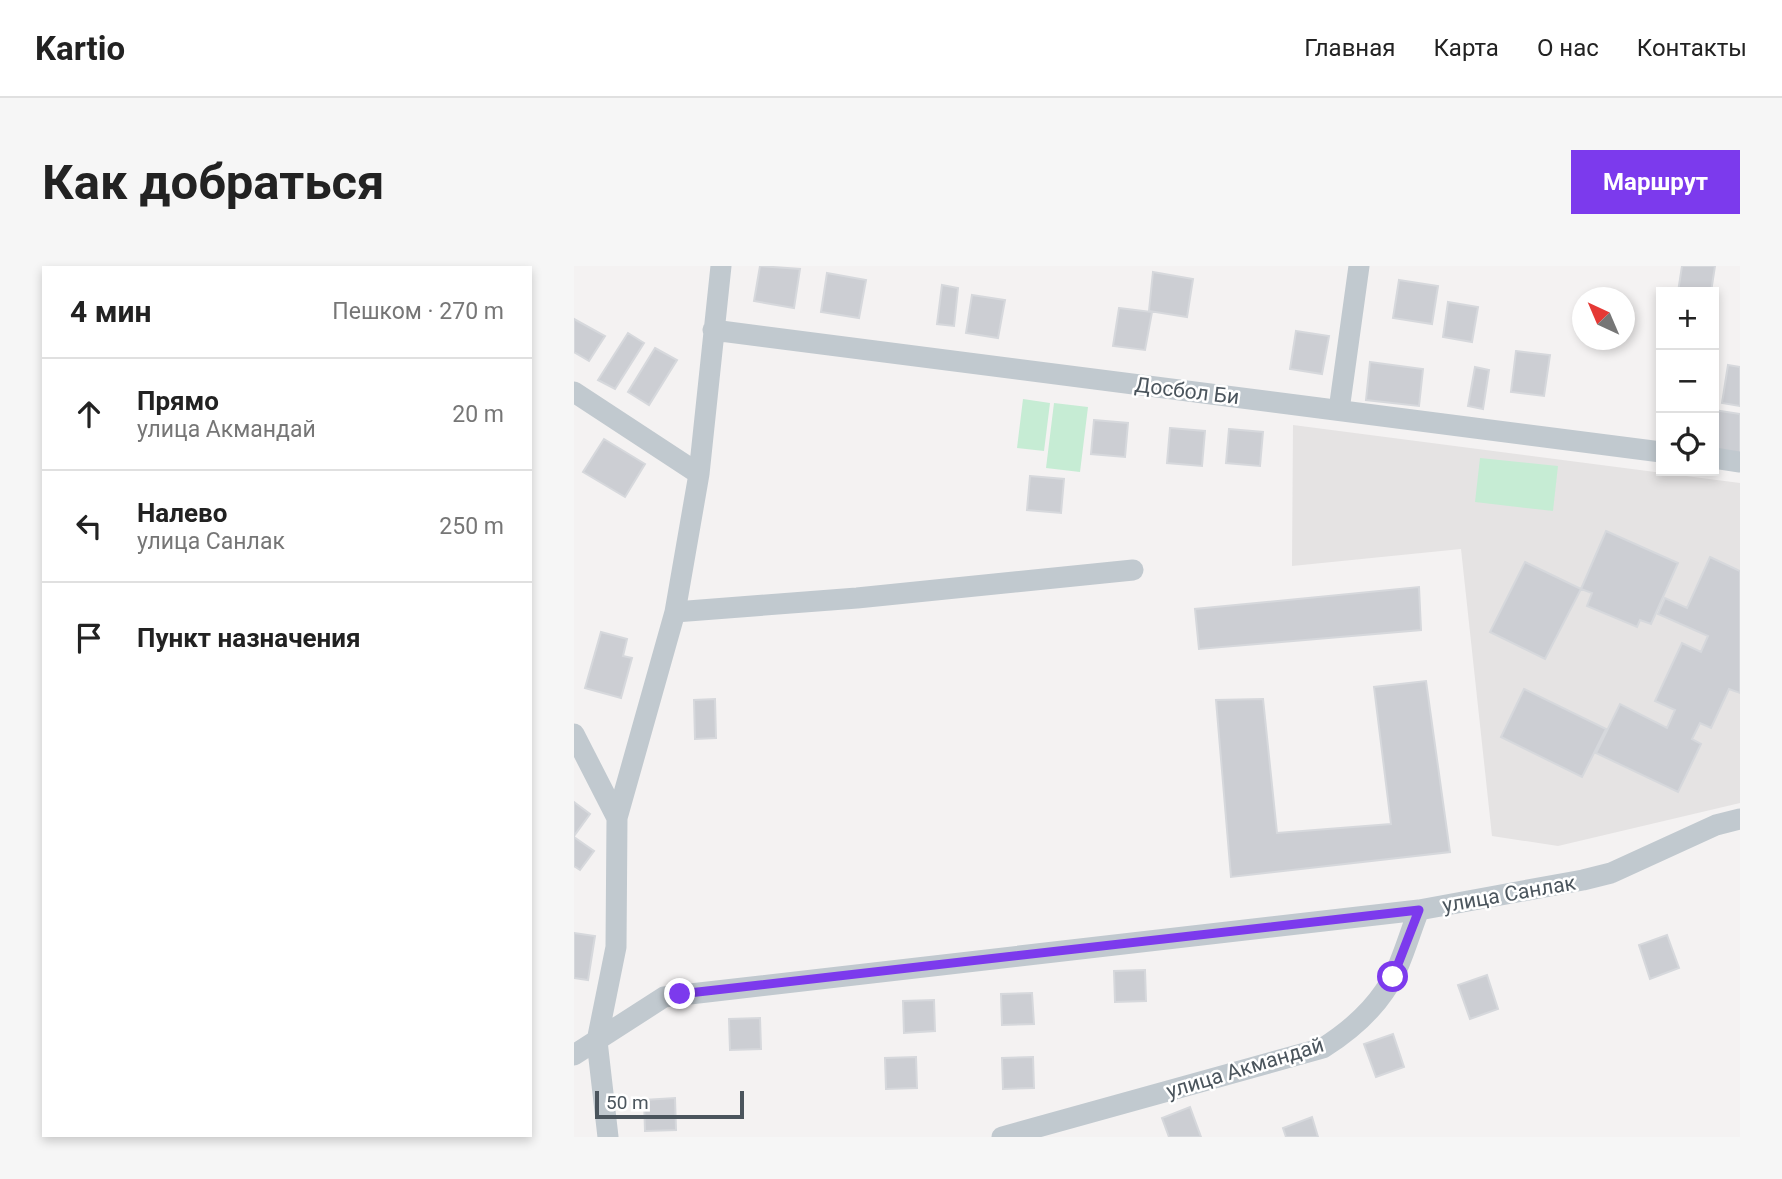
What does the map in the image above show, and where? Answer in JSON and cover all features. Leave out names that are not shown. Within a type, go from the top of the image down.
[{"type":"street","points":[[608,1137],[597,1041],[616,947],[617,818],[675,612],[699,474],[721,266]]},
{"type":"street","points":[[1339,410],[1359,266]]},
{"type":"street","name":"Досбол Би","points":[[713,330],[1656,451]]},
{"type":"street","points":[[574,392],[699,474]]},
{"type":"street","points":[[1719,459],[1740,462]]},
{"type":"street","points":[[675,612],[857,598],[1133,570]]},
{"type":"street","points":[[574,734],[617,818]]},
{"type":"street","name":"улица Санлак","points":[[574,1055],[664,997],[1419,910],[1611,873],[1716,825],[1740,819]]},
{"type":"street","name":"улица Акмандай","points":[[1002,1137],[1323,1048],[1344,1035],[1383,993],[1393,977],[1419,910]]},
{"type":"shaded area","points":[[1293,425],[1656,472],[1656,476],[1686,476],[1740,483],[1740,803],[1558,846],[1492,836],[1461,549],[1292,566]]},
{"type":"green space","points":[[1023,399],[1050,403],[1044,451],[1017,448]]},
{"type":"green space","points":[[1054,403],[1088,407],[1080,472],[1046,468]]},
{"type":"green space","points":[[1480,458],[1558,466],[1553,511],[1475,502]]},
{"type":"building","points":[[760,266],[800,269],[794,308],[754,301]]},
{"type":"building","points":[[1682,266],[1715,266],[1712,287],[1679,287]]},
{"type":"building","points":[[1153,272],[1193,279],[1187,317],[1149,311]]},
{"type":"building","points":[[827,273],[866,280],[859,318],[821,312]]},
{"type":"building","points":[[1399,280],[1438,286],[1432,324],[1393,318]]},
{"type":"building","points":[[942,285],[958,288],[954,326],[937,324]]},
{"type":"building","points":[[972,295],[1005,300],[998,338],[966,333]]},
{"type":"building","points":[[1448,302],[1478,307],[1472,342],[1443,337]]},
{"type":"building","points":[[1119,308],[1152,312],[1145,350],[1113,346]]},
{"type":"building","points":[[574,319],[605,336],[589,361],[574,352]]},
{"type":"building","points":[[1296,331],[1329,336],[1322,374],[1290,369]]},
{"type":"building","points":[[628,333],[644,343],[615,389],[598,380]]},
{"type":"building","points":[[655,348],[677,360],[649,405],[628,392]]},
{"type":"building","points":[[1516,351],[1550,355],[1544,396],[1511,392]]},
{"type":"building","points":[[1370,362],[1423,369],[1419,406],[1366,400]]},
{"type":"building","points":[[1728,365],[1740,367],[1740,406],[1722,403]]},
{"type":"building","points":[[1475,367],[1489,370],[1483,409],[1468,406]]},
{"type":"building","points":[[1719,411],[1740,414],[1740,453],[1719,450]]},
{"type":"building","points":[[1094,420],[1128,423],[1125,457],[1091,454]]},
{"type":"building","points":[[1170,428],[1205,431],[1202,466],[1167,463]]},
{"type":"building","points":[[1229,429],[1263,432],[1260,466],[1226,463]]},
{"type":"building","points":[[604,439],[645,464],[625,497],[583,472]]},
{"type":"building","points":[[1030,476],[1064,479],[1061,513],[1027,510]]},
{"type":"building","points":[[1606,531],[1678,563],[1651,624],[1640,620],[1637,627],[1587,606],[1592,593],[1581,589]]},
{"type":"building","points":[[1710,557],[1740,571],[1740,693],[1729,689],[1711,728],[1700,723],[1692,739],[1701,744],[1678,792],[1596,753],[1620,704],[1667,728],[1675,710],[1655,701],[1682,643],[1701,652],[1708,636],[1658,614],[1665,598],[1687,608]]},
{"type":"building","points":[[1525,562],[1581,589],[1545,659],[1490,632]]},
{"type":"building","points":[[1419,587],[1421,630],[1199,649],[1195,609]]},
{"type":"building","points":[[601,632],[627,639],[623,656],[632,658],[621,698],[585,688]]},
{"type":"building","points":[[1426,681],[1450,852],[1231,877],[1216,700],[1263,699],[1277,833],[1391,824],[1374,687]]},
{"type":"building","points":[[1524,689],[1606,729],[1582,777],[1501,737]]},
{"type":"building","points":[[715,699],[716,738],[695,739],[694,700]]},
{"type":"building","points":[[574,802],[590,814],[574,836]]},
{"type":"building","points":[[574,837],[594,851],[580,870],[574,866]]},
{"type":"building","points":[[574,933],[595,936],[588,980],[574,978]]},
{"type":"building","points":[[1667,935],[1679,968],[1650,979],[1639,945]]},
{"type":"building","points":[[1145,970],[1146,1001],[1115,1002],[1114,971]]},
{"type":"building","points":[[1487,975],[1498,1009],[1470,1019],[1458,985]]},
{"type":"building","points":[[1032,993],[1034,1024],[1002,1025],[1001,994]]},
{"type":"building","points":[[934,1000],[935,1031],[904,1033],[903,1001]]},
{"type":"building","points":[[760,1018],[761,1049],[730,1050],[729,1019]]},
{"type":"building","points":[[1393,1034],[1404,1067],[1376,1077],[1364,1044]]},
{"type":"building","points":[[916,1057],[917,1088],[886,1089],[885,1058]]},
{"type":"building","points":[[1033,1057],[1034,1088],[1003,1089],[1002,1058]]},
{"type":"building","points":[[675,1098],[676,1130],[645,1131],[644,1100]]},
{"type":"building","points":[[1190,1107],[1201,1137],[1169,1137],[1162,1118]]},
{"type":"building","points":[[1312,1117],[1318,1137],[1286,1137],[1283,1128]]},
{"type":"route","points":[[680,994],[1419,910],[1393,977]]}]
